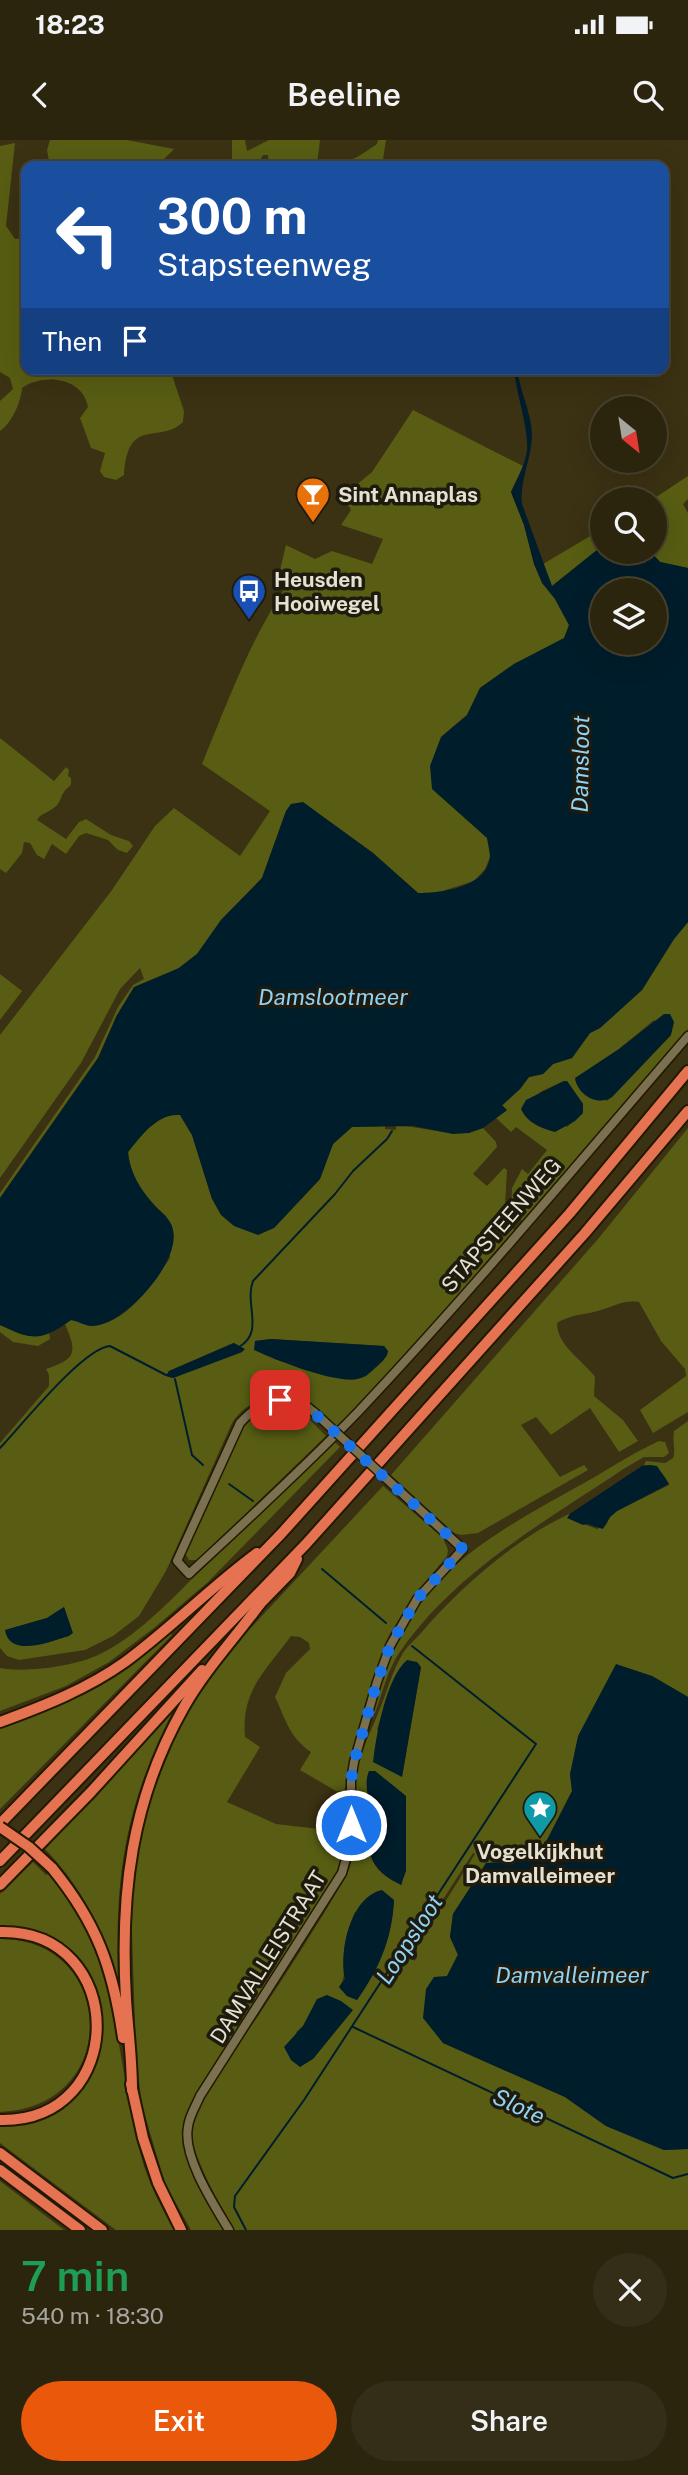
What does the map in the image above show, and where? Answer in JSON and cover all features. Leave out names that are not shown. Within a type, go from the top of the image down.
[{"type":"highway","points":[[181,2230],[158,2183],[143,2138],[128,2076],[116,1991],[107,1964],[78,1901],[52,1868],[0,1825],[281,1534],[570,1213],[688,1071]]},
{"type":"highway","points":[[0,1861],[306,1545],[567,1253],[688,1111]]},
{"type":"highway","points":[[0,1722],[64,1697],[124,1662],[281,1534]]},
{"type":"highway","points":[[0,1885],[100,1782],[290,1573],[306,1545]]},
{"type":"highway","points":[[132,2090],[126,1998],[125,1918],[127,1882],[141,1809],[148,1783],[186,1704],[260,1604]]},
{"type":"highway","points":[[0,1932],[34,1936],[66,1954],[77,1966],[92,1991],[98,2026],[93,2057],[74,2090],[51,2109],[39,2114],[27,2118],[0,2120]]},
{"type":"highway","points":[[0,2153],[102,2230]]},
{"type":"highway","points":[[0,2170],[79,2230]]},
{"type":"street","name":"STAPSTEENWEG","points":[[463,1549],[416,1506],[315,1413],[305,1405],[280,1400],[253,1409],[240,1423],[177,1562],[189,1574],[301,1469],[357,1412],[442,1320],[688,1036]]},
{"type":"street","name":"DAMVALLEISTRAAT","points":[[229,2230],[201,2179],[187,2142],[190,2119],[200,2096],[342,1873],[351,1841],[351,1781],[354,1762],[390,1646],[417,1599],[463,1549]]},
{"type":"green space","points":[[50,140],[127,140],[174,149],[162,161],[49,161],[47,150]]},
{"type":"green space","points":[[232,140],[245,140],[247,151],[269,140],[320,140],[317,161],[269,161],[268,155],[263,155],[260,161],[232,161]]},
{"type":"green space","points":[[378,140],[386,140],[383,161],[349,161],[377,144]]},
{"type":"green space","points":[[15,143],[6,226],[15,239],[21,238],[21,375],[172,375],[184,411],[183,422],[164,432],[138,438],[127,456],[124,475],[116,480],[104,477],[100,471],[105,453],[91,448],[80,418],[88,407],[85,397],[79,389],[70,384],[40,380],[22,388],[15,412],[0,431],[0,401],[13,389],[10,378],[0,372],[0,146]]},
{"type":"green space","points":[[413,410],[523,466],[511,492],[524,525],[534,564],[569,625],[565,638],[514,664],[480,688],[467,715],[441,737],[473,824],[487,838],[490,857],[485,869],[474,881],[436,893],[418,893],[373,853],[303,803],[291,804],[286,811],[262,878],[221,920],[197,954],[117,1015],[98,1058],[0,1198],[0,1193],[95,1057],[118,1007],[133,985],[144,979],[140,968],[120,989],[81,1063],[0,1178],[0,1035],[112,890],[155,826],[174,808],[240,856],[270,811],[202,764],[250,652],[285,588],[279,574],[286,545],[315,559],[332,551],[372,564],[383,539],[341,525],[351,510],[343,496],[372,472]]},
{"type":"green space","points":[[688,476],[688,499],[683,504],[688,513],[688,568],[667,564],[667,490]]},
{"type":"green space","points":[[590,536],[590,556],[552,586],[543,564]]},
{"type":"green space","points":[[0,738],[54,781],[66,767],[69,770],[71,785],[57,805],[37,820],[66,839],[79,822],[86,819],[111,835],[129,841],[133,846],[127,853],[118,850],[108,840],[86,833],[79,836],[66,854],[52,844],[44,859],[37,855],[30,843],[24,842],[22,853],[6,873],[0,869]]},
{"type":"green space","points":[[688,922],[688,1029],[522,1221],[511,1208],[512,1188],[522,1169],[528,1174],[547,1150],[516,1127],[511,1132],[496,1118],[506,1111],[502,1106],[529,1077],[543,1074],[553,1064],[572,1058],[590,1033],[600,1028],[642,990]],"holes":[[[654,1020],[671,1035],[607,1101],[576,1078],[619,1049]],[[567,1081],[583,1104],[583,1113],[567,1127],[522,1106],[542,1091]]]},
{"type":"green space","points":[[0,974],[22,991],[0,1020]]},
{"type":"green space","points":[[166,1115],[180,1115],[192,1135],[212,1199],[274,1228],[320,1179],[333,1144],[352,1127],[385,1126],[385,1129],[396,1130],[396,1126],[461,1133],[483,1128],[496,1142],[497,1147],[473,1174],[487,1186],[504,1168],[507,1170],[505,1206],[508,1223],[515,1231],[337,1427],[310,1403],[286,1395],[275,1395],[255,1402],[238,1415],[166,1571],[139,1616],[113,1636],[85,1650],[19,1660],[7,1656],[0,1648],[0,1443],[49,1386],[46,1369],[64,1362],[72,1353],[65,1324],[71,1320],[87,1325],[113,1320],[136,1303],[170,1258],[166,1216],[141,1187],[129,1162],[128,1152],[146,1130]],"holes":[[[271,1339],[384,1346],[388,1351],[387,1356],[366,1376],[354,1380],[342,1379],[274,1359],[255,1341]],[[233,1343],[242,1352],[173,1378],[166,1376],[169,1371]],[[64,1607],[68,1620],[5,1630],[47,1618]]]},
{"type":"green space","points":[[688,1128],[688,1412],[653,1433],[640,1410],[686,1376],[685,1369],[661,1341],[639,1302],[624,1303],[562,1320],[557,1323],[561,1339],[595,1377],[594,1396],[623,1420],[638,1441],[619,1452],[590,1408],[551,1435],[536,1417],[521,1425],[560,1477],[584,1465],[588,1470],[478,1533],[454,1533],[391,1475],[598,1239]]},
{"type":"green space","points":[[0,1325],[29,1336],[49,1332],[50,1339],[38,1346],[13,1342],[0,1332]]},
{"type":"green space","points":[[275,1405],[303,1410],[326,1436],[205,1553],[196,1560],[189,1560],[184,1552],[242,1428],[260,1410]]},
{"type":"green space","points":[[688,1421],[688,1697],[652,1676],[616,1665],[570,1774],[572,1791],[546,1842],[521,1861],[486,1863],[453,1914],[450,1937],[458,1954],[447,1976],[443,2043],[565,2097],[606,2126],[664,2150],[688,2149],[688,2230],[235,2230],[195,2151],[192,2129],[212,2084],[304,1946],[350,1867],[355,1840],[355,1785],[359,1763],[399,1660],[407,1647],[470,1582],[528,1537],[569,1514],[568,1518],[597,1529],[606,1525],[617,1511],[669,1485],[660,1471],[644,1465],[646,1461],[665,1463],[673,1458],[674,1431]],"holes":[[[421,1667],[402,1777],[377,1729],[395,1678]],[[375,1771],[406,1796],[402,1885],[382,1873],[370,1855],[375,1850],[376,1840],[369,1772]],[[473,1853],[475,1854],[417,1947],[417,1958],[414,1961],[412,1947]],[[394,1900],[383,1953],[357,2000],[347,1996],[339,1987],[344,1975],[348,1932],[355,1912]],[[316,2003],[327,2041],[313,2059],[296,2032],[303,2026]]]},
{"type":"green space","points":[[334,1441],[340,1447],[208,1582],[154,1628],[109,1662],[66,1686],[0,1711],[0,1668],[23,1670],[65,1665],[100,1654],[131,1635]]},
{"type":"green space","points":[[659,1441],[665,1442],[669,1453],[664,1457],[644,1457],[625,1468],[534,1528],[476,1571],[449,1595],[424,1621],[397,1656],[375,1713],[372,1713],[386,1669],[403,1632],[423,1601],[445,1575],[501,1531]]},
{"type":"green space","points":[[383,1486],[443,1538],[448,1550],[447,1556],[416,1593],[389,1635],[374,1676],[344,1792],[336,1791],[300,1770],[311,1752],[293,1734],[275,1697],[286,1673],[310,1649],[309,1643],[300,1637],[291,1636],[264,1671],[251,1694],[247,1706],[245,1737],[260,1747],[227,1802],[276,1824],[345,1832],[344,1844],[335,1876],[198,2092],[187,2114],[183,2128],[185,2153],[196,2181],[224,2230],[191,2230],[165,2184],[142,2105],[136,2057],[131,1903],[146,1809],[184,1716],[203,1687],[248,1631]]},
{"type":"green space","points":[[170,1633],[172,1635],[0,1809],[0,1726],[46,1709],[90,1687],[131,1662]]},
{"type":"green space","points":[[173,1711],[144,1778],[126,1841],[119,1906],[118,1979],[106,1943],[89,1909],[58,1863],[45,1849]]},
{"type":"green space","points":[[33,1862],[48,1874],[67,1899],[93,1946],[109,1997],[141,2156],[155,2194],[174,2230],[116,2230],[0,2143],[0,2123],[30,2120],[52,2111],[96,2056],[100,2040],[101,2018],[95,1992],[48,1938],[23,1930],[0,1928],[0,1894]]},
{"type":"green space","points":[[0,1939],[38,1946],[66,1965],[83,1992],[90,2023],[85,2054],[69,2082],[41,2103],[0,2112]]},
{"type":"green space","points":[[0,2181],[64,2230],[0,2230]]},
{"type":"water","name":"Damslootmeer","points":[[515,375],[518,375],[532,434],[522,487],[522,504],[552,586],[590,556],[590,564],[667,564],[688,568],[688,922],[642,990],[600,1028],[590,1033],[572,1058],[553,1064],[543,1074],[529,1077],[502,1105],[507,1110],[483,1128],[469,1133],[453,1134],[413,1126],[352,1127],[333,1144],[320,1179],[274,1228],[258,1235],[234,1226],[221,1215],[212,1199],[192,1135],[180,1115],[172,1115],[157,1122],[128,1152],[133,1174],[140,1187],[168,1219],[173,1230],[173,1243],[168,1258],[148,1290],[119,1316],[105,1323],[89,1326],[71,1320],[51,1332],[36,1336],[21,1334],[0,1325],[0,1198],[98,1058],[117,1015],[134,987],[179,968],[197,954],[221,920],[262,878],[286,811],[291,804],[303,802],[373,853],[418,893],[439,892],[463,886],[482,874],[488,866],[490,855],[487,838],[432,789],[430,766],[441,737],[467,715],[480,688],[514,664],[564,638],[569,625],[555,599],[542,583],[511,492],[523,467],[527,442]]},
{"type":"water","points":[[664,1014],[670,1014],[674,1022],[671,1035],[612,1097],[594,1100],[584,1094],[575,1078],[619,1049]]},
{"type":"water","points":[[567,1081],[583,1104],[583,1113],[575,1121],[555,1132],[540,1127],[527,1118],[521,1109],[526,1100]]},
{"type":"water","points":[[271,1339],[384,1346],[388,1351],[383,1361],[366,1375],[359,1378],[333,1378],[254,1350],[255,1341]]},
{"type":"water","points":[[234,1343],[245,1349],[173,1378],[166,1376],[169,1371]]},
{"type":"water","points":[[642,1466],[657,1466],[669,1484],[617,1511],[603,1529],[567,1518]]},
{"type":"water","points":[[64,1607],[73,1633],[69,1636],[32,1646],[15,1644],[8,1639],[5,1630],[47,1618]]},
{"type":"water","points":[[407,1660],[417,1662],[421,1667],[402,1777],[373,1762],[388,1693],[393,1680]]},
{"type":"water","name":"Damvalleimeer","points":[[616,1664],[652,1676],[688,1697],[688,2149],[664,2150],[606,2126],[565,2097],[443,2043],[423,2018],[426,1989],[434,1977],[447,1976],[458,1955],[450,1937],[453,1914],[486,1863],[521,1861],[546,1842],[572,1791],[570,1774],[578,1736]]},
{"type":"water","points":[[369,1771],[375,1771],[406,1796],[406,1871],[401,1885],[382,1873],[370,1854],[376,1837],[367,1792]]},
{"type":"water","points":[[382,1890],[394,1900],[390,1928],[378,1965],[357,2000],[347,1996],[339,1987],[345,1979],[344,1955],[349,1927],[362,1903]]},
{"type":"water","points":[[327,1995],[353,2010],[313,2059],[300,2067],[291,2060],[284,2047],[303,2026],[317,1999]]},
{"type":"waterway","name":"Damsloot","points":[[239,1347],[251,1334],[253,1281],[392,1131]]},
{"type":"waterway","name":"Damsloot","points":[[0,1448],[69,1373],[98,1350],[110,1346],[166,1375]]},
{"type":"waterway","name":"Loopsloot","points":[[175,1379],[192,1455],[203,1465]]},
{"type":"waterway","name":"Loopsloot","points":[[229,1484],[253,1501]]},
{"type":"waterway","name":"Loopsloot","points":[[322,1569],[386,1623]]},
{"type":"waterway","name":"Loopsloot","points":[[246,2230],[234,2207],[235,2196],[304,2100],[536,1744],[412,1646]]},
{"type":"waterway","name":"Slote","points":[[353,2027],[673,2178],[688,2174]]},
{"type":"place","name":"Sint Annaplas","points":[[313,524]]},
{"type":"place","name":"Heusden Hooiwegel","points":[[249,621]]},
{"type":"place","name":"Vogelkijkhut Damvalleimeer","points":[[540,1838]]},
{"type":"route","points":[[280,1400],[305,1405],[463,1549],[417,1599],[390,1646],[354,1762],[351,1825]]}]
